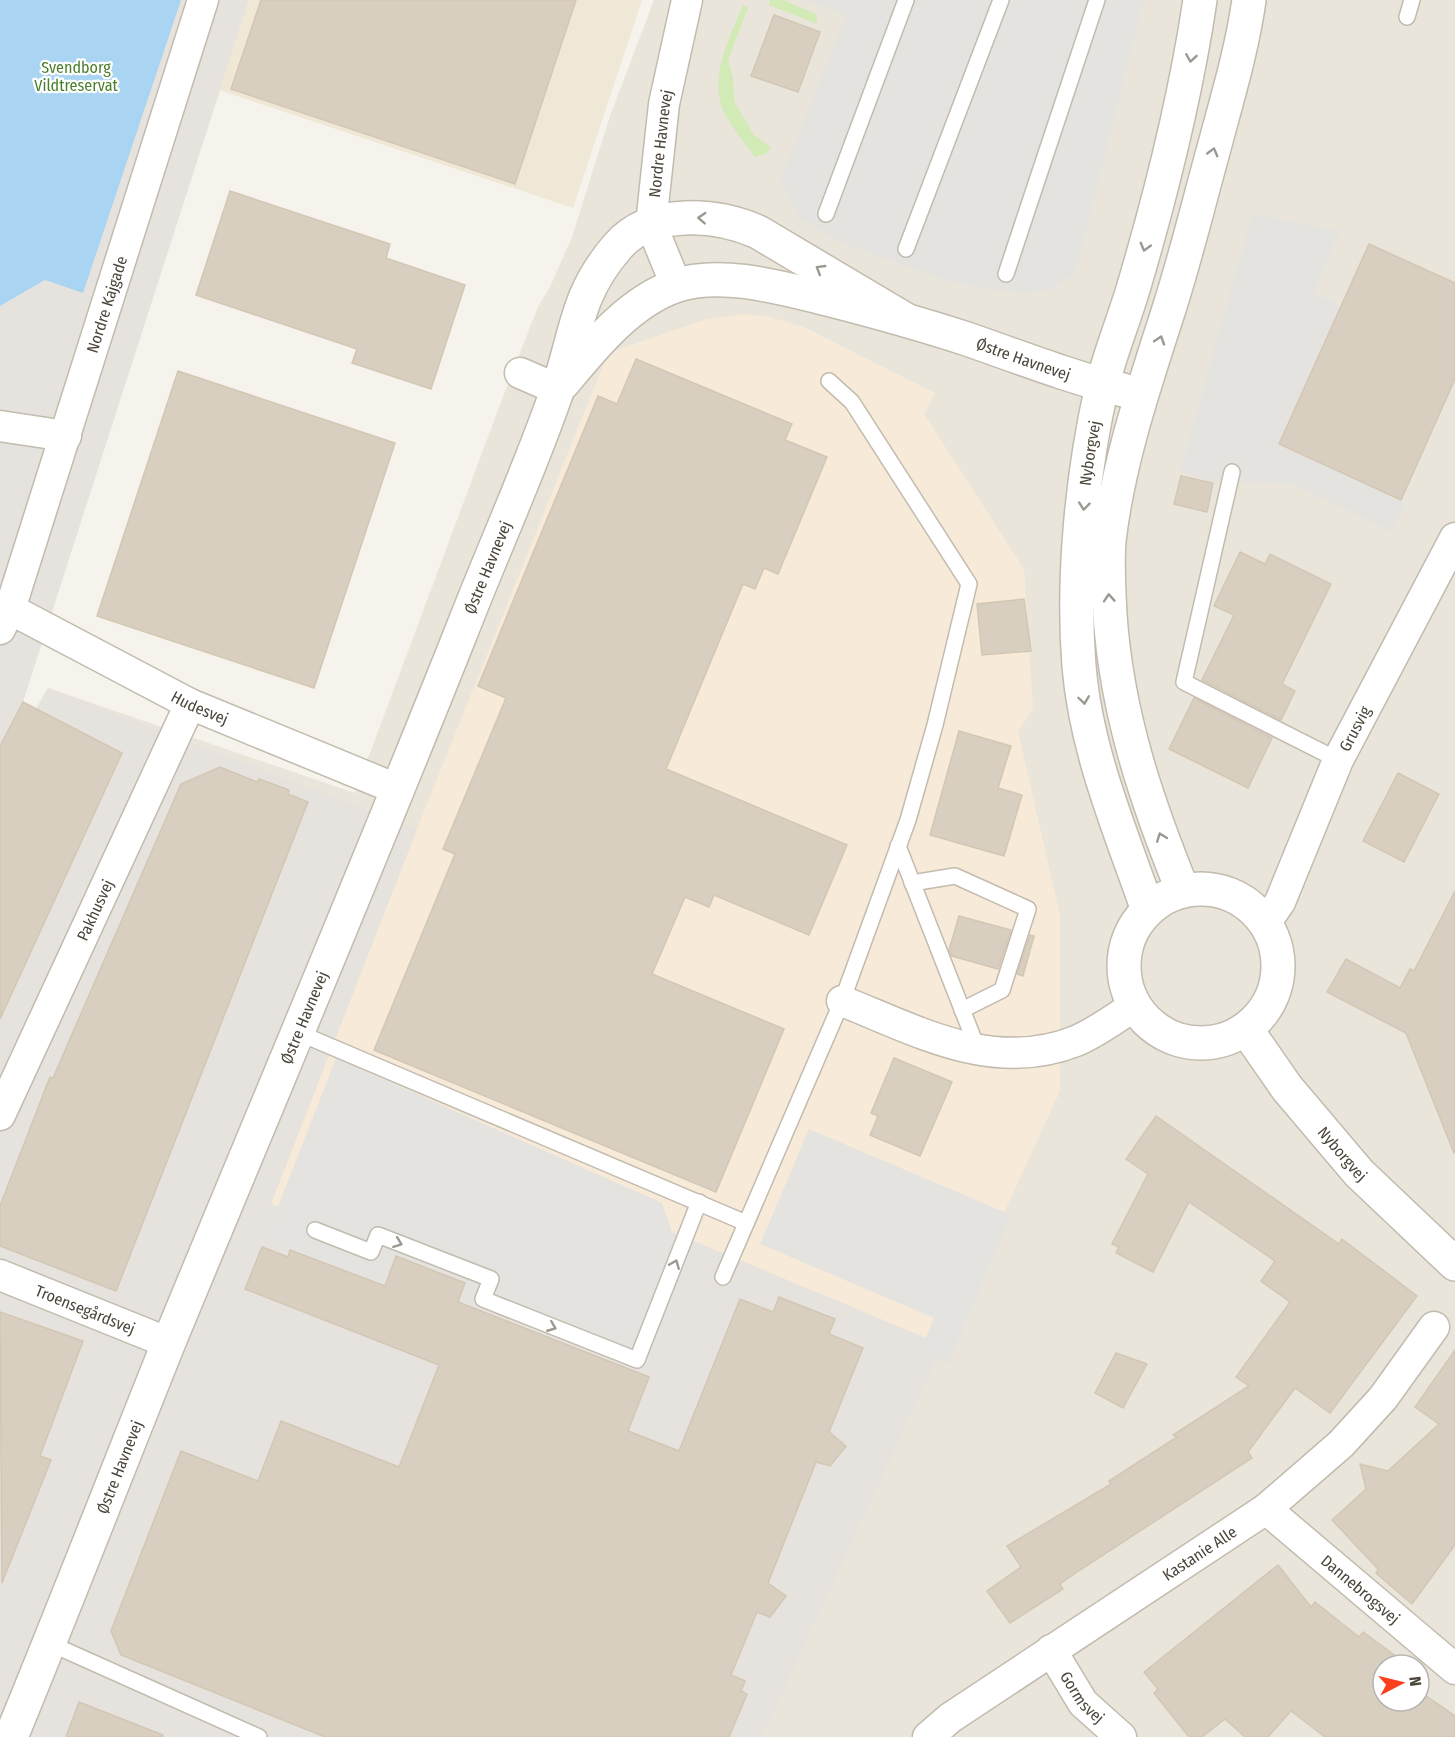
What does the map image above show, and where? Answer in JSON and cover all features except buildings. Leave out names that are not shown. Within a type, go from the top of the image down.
[{"type":"street","name":"Nordre Kajgade","points":[[5,619],[66,436],[203,0]]},
{"type":"street","name":"Nordre Havnevej","points":[[676,285],[651,224],[664,104],[687,0]]},
{"type":"street","name":"Nyborgvej","points":[[1148,910],[1096,759],[1079,667],[1077,576],[1089,460],[1102,386],[1137,278],[1187,87],[1200,0]]},
{"type":"street","name":"Nyborgvej","points":[[1183,891],[1154,818],[1131,749],[1117,679],[1111,624],[1108,579],[1109,541],[1122,470],[1142,395],[1176,288],[1236,67],[1249,0]]},
{"type":"street","name":"Østre Havnevej","points":[[11,1737],[169,1343],[399,790],[557,389],[580,306],[591,284],[623,240],[651,224],[699,217],[739,224],[906,320]]},
{"type":"street","name":"Østre Havnevej","points":[[557,389],[593,348],[633,309],[676,285],[722,281],[757,284],[906,320],[1102,386],[1142,395]]},
{"type":"street","points":[[520,373],[557,389]]},
{"type":"street","points":[[0,426],[66,436]]},
{"type":"street","name":"Grusvig","points":[[1263,920],[1280,902],[1338,760],[1455,538]]},
{"type":"street","name":"Hudesvej","points":[[5,619],[190,704],[399,790]]},
{"type":"street","name":"Pakhusvej","points":[[0,1114],[190,704]]},
{"type":"street","points":[[1205,889],[1227,893],[1247,904],[1263,920],[1272,938],[1277,958],[1276,978],[1271,997],[1260,1015],[1246,1029],[1227,1038],[1207,1043],[1185,1042],[1166,1035],[1148,1023],[1135,1005],[1126,986],[1124,966],[1126,945],[1135,926],[1148,910],[1164,898],[1183,891],[1205,889]]},
{"type":"street","points":[[842,1001],[946,1042],[978,1050],[1020,1055],[1059,1047],[1102,1027],[1135,1005]]},
{"type":"street","name":"Nyborgvej","points":[[1246,1029],[1287,1088],[1359,1173],[1455,1264]]},
{"type":"street","name":"Troensegårdsvej","points":[[0,1275],[169,1343]]},
{"type":"street","name":"Kastanie Alle","points":[[927,1737],[950,1718],[1051,1650],[1266,1509],[1348,1436],[1383,1398],[1434,1327]]},
{"type":"street","name":"Dannebrogsvej","points":[[1266,1509],[1455,1669]]},
{"type":"street","name":"Gormsvej","points":[[1051,1650],[1083,1702],[1121,1737]]},
{"type":"lane","points":[[826,214],[906,0]]},
{"type":"lane","points":[[906,249],[1001,0]]},
{"type":"lane","points":[[1006,274],[1097,0]]},
{"type":"lane","points":[[1407,17],[1412,0]]},
{"type":"lane","points":[[723,1277],[842,1001],[898,846],[935,725],[969,584],[852,402],[829,381]]},
{"type":"lane","points":[[1233,472],[1184,682],[1338,760]]},
{"type":"lane","points":[[898,846],[978,1050]]},
{"type":"lane","points":[[912,883],[955,876],[1028,909],[1002,990],[962,1010]]},
{"type":"lane","points":[[298,1033],[746,1223]]},
{"type":"lane","points":[[315,1230],[371,1252],[378,1235],[491,1279],[483,1299],[637,1360],[699,1202]]},
{"type":"lane","points":[[49,1643],[259,1737]]},
{"type":"shaded area","points":[[181,0],[249,0],[23,702],[36,709],[48,688],[417,829],[271,1204],[650,1370],[699,1243],[943,1345],[762,1737],[0,1737],[0,306],[45,280]]},
{"type":"shaded area","points":[[249,0],[642,0],[573,208],[219,90]]},
{"type":"shaded area","points":[[654,0],[1455,0],[1455,1737],[0,1737],[0,746],[23,702],[36,709],[48,688],[355,793],[513,370],[538,307],[550,287],[572,237],[609,119]]},
{"type":"shaded area","points":[[806,0],[1144,0],[1076,272],[1053,289],[1023,294],[954,283],[842,243],[799,218],[780,181],[846,15]]},
{"type":"shaded area","points":[[1252,214],[1340,231],[1314,293],[1341,306],[1278,442],[1405,503],[1393,532],[1293,484],[1214,481],[1180,472]]},
{"type":"shaded area","points":[[744,314],[770,317],[806,328],[935,393],[924,414],[1024,569],[1033,709],[1018,731],[1060,916],[1060,1091],[943,1345],[651,1371],[271,1203],[417,829],[608,353],[707,319]]},
{"type":"shaded area","points":[[336,1058],[662,1203],[672,1232],[699,1243],[651,1371],[499,1312],[488,1337],[453,1321],[465,1283],[397,1256],[385,1287],[265,1240]]},
{"type":"shaded area","points":[[809,1129],[1011,1215],[948,1364],[920,1352],[934,1318],[760,1244]]},
{"type":"green space","points":[[770,0],[783,0],[816,14],[817,24],[769,5]]},
{"type":"green space","points":[[743,5],[748,8],[728,60],[733,78],[734,101],[754,135],[771,148],[767,153],[755,157],[725,114],[718,87],[722,59]]},
{"type":"water","name":"Svendborg Vildtreservat","points":[[0,0],[181,0],[83,293],[45,280],[0,306]]}]
